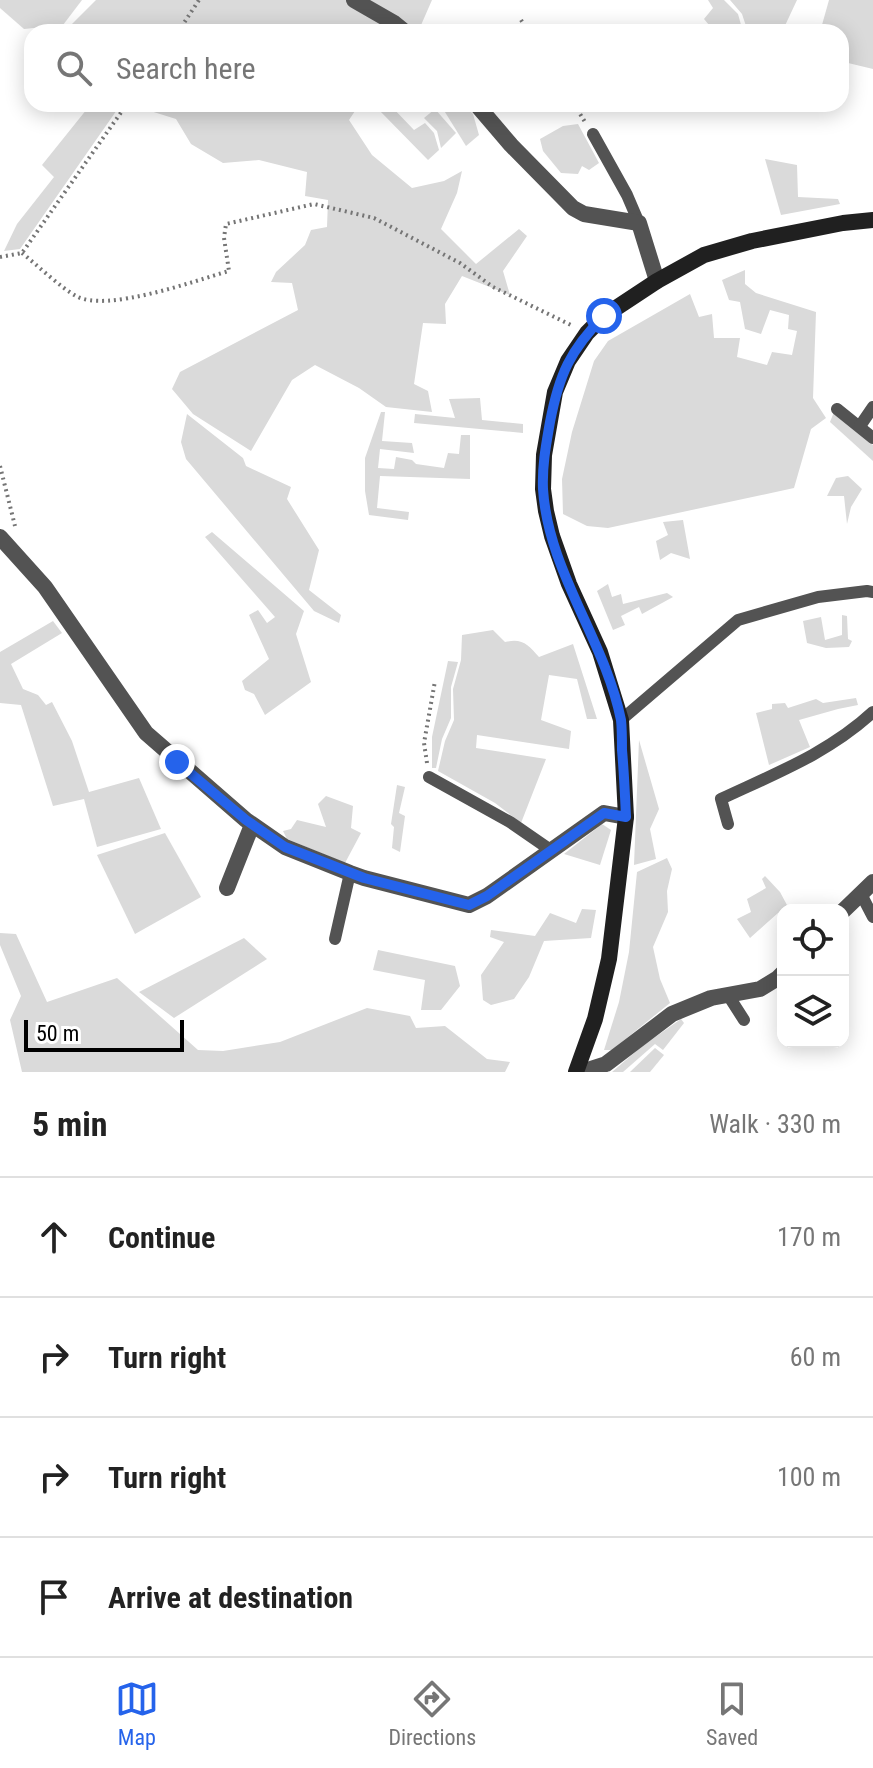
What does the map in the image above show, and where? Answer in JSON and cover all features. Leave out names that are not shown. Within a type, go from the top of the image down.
[{"type":"street","points":[[354,0],[395,24]]},
{"type":"street","points":[[483,112],[573,208],[584,214],[639,223],[657,281]]},
{"type":"street","points":[[578,1072],[609,959],[626,817],[621,720],[600,652],[569,584],[552,536],[543,489],[544,455],[555,392],[568,361],[587,333],[604,316],[704,255],[752,241],[873,220]]},
{"type":"street","points":[[0,537],[45,587],[146,733],[252,825],[285,847],[364,878],[469,905],[487,896],[604,813],[626,817]]},
{"type":"street","points":[[227,888],[252,825]]},
{"type":"street","points":[[849,905],[867,888]]},
{"type":"street","points":[[578,1072],[606,1064],[672,1014],[711,998],[760,989],[780,976]]},
{"type":"lane","points":[[593,134],[639,223]]},
{"type":"lane","points":[[860,426],[873,407]]},
{"type":"lane","points":[[837,409],[873,438]]},
{"type":"lane","points":[[621,720],[738,620],[818,597],[873,592]]},
{"type":"lane","points":[[728,824],[721,799],[825,750],[873,712]]},
{"type":"lane","points":[[429,777],[510,822],[552,851]]},
{"type":"lane","points":[[335,939],[350,873]]},
{"type":"lane","points":[[867,888],[873,917]]},
{"type":"lane","points":[[728,995],[744,1020]]},
{"type":"path","points":[[183,24],[199,0]]},
{"type":"path","points":[[521,20],[524,24]]},
{"type":"path","points":[[0,257],[22,253],[121,112]]},
{"type":"path","points":[[22,253],[77,297],[95,302],[124,300],[229,271],[224,238],[226,224],[314,204],[374,218],[460,263],[493,287],[587,333]]},
{"type":"path","points":[[0,466],[24,562]]},
{"type":"path","points":[[429,777],[424,743],[435,681]]},
{"type":"shaded area","points":[[0,0],[82,0],[64,24],[24,24],[24,29],[0,8]]},
{"type":"shaded area","points":[[96,0],[432,0],[422,24],[72,24]]},
{"type":"shaded area","points":[[708,0],[724,0],[738,14],[741,24],[708,24],[704,19],[713,8]]},
{"type":"shaded area","points":[[730,0],[797,0],[786,24],[745,24],[742,14]]},
{"type":"shaded area","points":[[829,0],[873,0],[873,69],[849,63],[849,24],[822,24]]},
{"type":"shaded area","points":[[85,112],[116,112],[20,249],[4,251],[17,224],[54,177],[42,165]]},
{"type":"shaded area","points":[[154,112],[354,112],[349,120],[372,155],[412,188],[444,181],[462,171],[457,193],[441,229],[476,264],[519,229],[527,236],[503,271],[510,295],[462,276],[445,304],[446,324],[423,323],[414,384],[428,391],[432,412],[386,407],[359,388],[315,365],[292,380],[251,451],[193,414],[172,389],[180,372],[298,310],[292,283],[271,282],[276,272],[305,245],[311,230],[327,227],[328,200],[305,196],[307,172],[259,160],[223,163],[191,144],[176,119]]},
{"type":"shaded area","points":[[381,112],[397,112],[414,130],[425,123],[434,133],[439,150],[428,160]]},
{"type":"shaded area","points":[[431,112],[438,112],[456,133],[441,148],[437,131],[424,118]]},
{"type":"shaded area","points":[[445,112],[473,114],[479,135],[466,146]]},
{"type":"shaded area","points":[[578,124],[599,163],[589,170],[582,166],[578,174],[561,173],[543,151],[540,139],[563,126]]},
{"type":"shaded area","points":[[765,159],[797,165],[798,197],[838,199],[840,204],[781,215]]},
{"type":"shaded area","points":[[745,270],[745,284],[756,293],[816,312],[813,398],[826,418],[811,429],[794,488],[608,528],[587,526],[563,514],[562,479],[572,432],[594,361],[608,341],[690,294],[699,317],[712,314],[714,338],[740,338],[737,357],[767,365],[772,352],[792,355],[797,331],[788,329],[789,315],[770,310],[761,334],[745,329],[740,302],[729,300],[722,280]]},
{"type":"shaded area","points":[[480,398],[482,420],[523,424],[523,433],[414,423],[415,414],[455,418],[449,399]]},
{"type":"shaded area","points":[[381,412],[385,412],[382,441],[412,443],[414,453],[380,449],[378,468],[394,469],[396,457],[444,468],[448,453],[459,454],[461,435],[470,435],[470,479],[380,476],[377,508],[409,512],[408,520],[369,515],[365,458]]},
{"type":"shaded area","points":[[834,412],[873,445],[873,461],[830,422]]},
{"type":"shaded area","points":[[187,414],[243,458],[246,466],[291,487],[287,499],[319,550],[309,590],[341,615],[339,623],[314,611],[186,459],[181,442]]},
{"type":"shaded area","points":[[848,476],[862,489],[851,507],[847,524],[844,496],[827,496],[836,478]]},
{"type":"shaded area","points":[[683,520],[690,559],[671,553],[660,560],[656,541],[668,535],[663,522]]},
{"type":"shaded area","points":[[212,532],[304,611],[296,634],[311,682],[265,715],[254,694],[245,690],[242,681],[269,659],[249,615],[258,610],[267,623],[275,617],[205,537]]},
{"type":"shaded area","points":[[608,584],[612,597],[621,594],[623,604],[667,593],[673,597],[642,614],[639,607],[621,616],[625,625],[613,630],[597,591]]},
{"type":"shaded area","points":[[842,615],[847,616],[848,639],[852,641],[849,647],[826,648],[807,643],[803,621],[821,617],[825,640],[842,635]]},
{"type":"shaded area","points":[[53,621],[62,633],[11,664],[23,689],[38,695],[46,705],[52,702],[72,741],[89,792],[139,778],[161,829],[97,847],[84,799],[53,806],[21,705],[0,703],[0,652]]},
{"type":"shaded area","points":[[493,630],[505,642],[525,644],[539,657],[573,644],[597,719],[587,719],[577,679],[549,675],[541,720],[571,731],[569,749],[477,735],[476,748],[546,759],[521,823],[495,803],[438,771],[454,720],[453,689],[461,660],[462,635]]},
{"type":"shaded area","points":[[448,661],[458,662],[451,687],[451,718],[442,739],[436,768],[432,768],[432,737]]},
{"type":"shaded area","points":[[856,698],[858,705],[799,720],[810,747],[769,765],[756,713],[772,709],[772,704],[785,703],[788,708],[816,699],[823,703]]},
{"type":"shaded area","points":[[639,740],[659,809],[650,829],[656,859],[634,865]]},
{"type":"shaded area","points":[[397,785],[405,787],[399,813],[405,816],[400,852],[392,848],[394,827],[391,824]]},
{"type":"shaded area","points":[[326,796],[353,806],[351,828],[361,833],[345,863],[287,839],[283,831],[291,829],[297,820],[326,827],[318,804]]},
{"type":"shaded area","points":[[602,824],[611,830],[600,865],[564,854]]},
{"type":"shaded area","points":[[165,833],[201,897],[135,934],[97,855]]},
{"type":"shaded area","points":[[667,858],[672,869],[667,891],[668,912],[653,947],[660,979],[670,1003],[612,1050],[604,1050],[619,1002],[629,952],[637,872]]},
{"type":"shaded area","points":[[765,876],[786,904],[777,904],[777,914],[750,938],[737,919],[751,912],[747,899],[766,888],[762,879]]},
{"type":"shaded area","points":[[582,909],[596,910],[591,938],[544,941],[529,977],[514,999],[491,1005],[483,1000],[481,975],[504,942],[490,937],[491,930],[535,936],[550,913],[576,923]]},
{"type":"shaded area","points":[[0,933],[16,934],[47,1002],[117,978],[198,1050],[223,1051],[280,1042],[367,1008],[410,1016],[416,1028],[445,1026],[487,1059],[510,1062],[505,1072],[22,1072],[10,1020],[21,996],[0,945]]},
{"type":"shaded area","points":[[244,938],[267,959],[174,1018],[139,992]]},
{"type":"shaded area","points":[[378,950],[455,966],[460,986],[441,1010],[421,1010],[425,980],[373,970]]},
{"type":"shaded area","points":[[681,1019],[684,1023],[663,1050],[655,1044],[623,1072],[612,1072],[641,1047]]},
{"type":"shaded area","points":[[655,1048],[664,1055],[650,1072],[630,1072]]},
{"type":"route","points":[[177,762],[246,820],[285,847],[364,878],[469,905],[487,896],[604,813],[626,817],[621,720],[600,652],[569,584],[552,536],[543,489],[544,455],[555,392],[568,361],[587,333],[604,316]]}]
